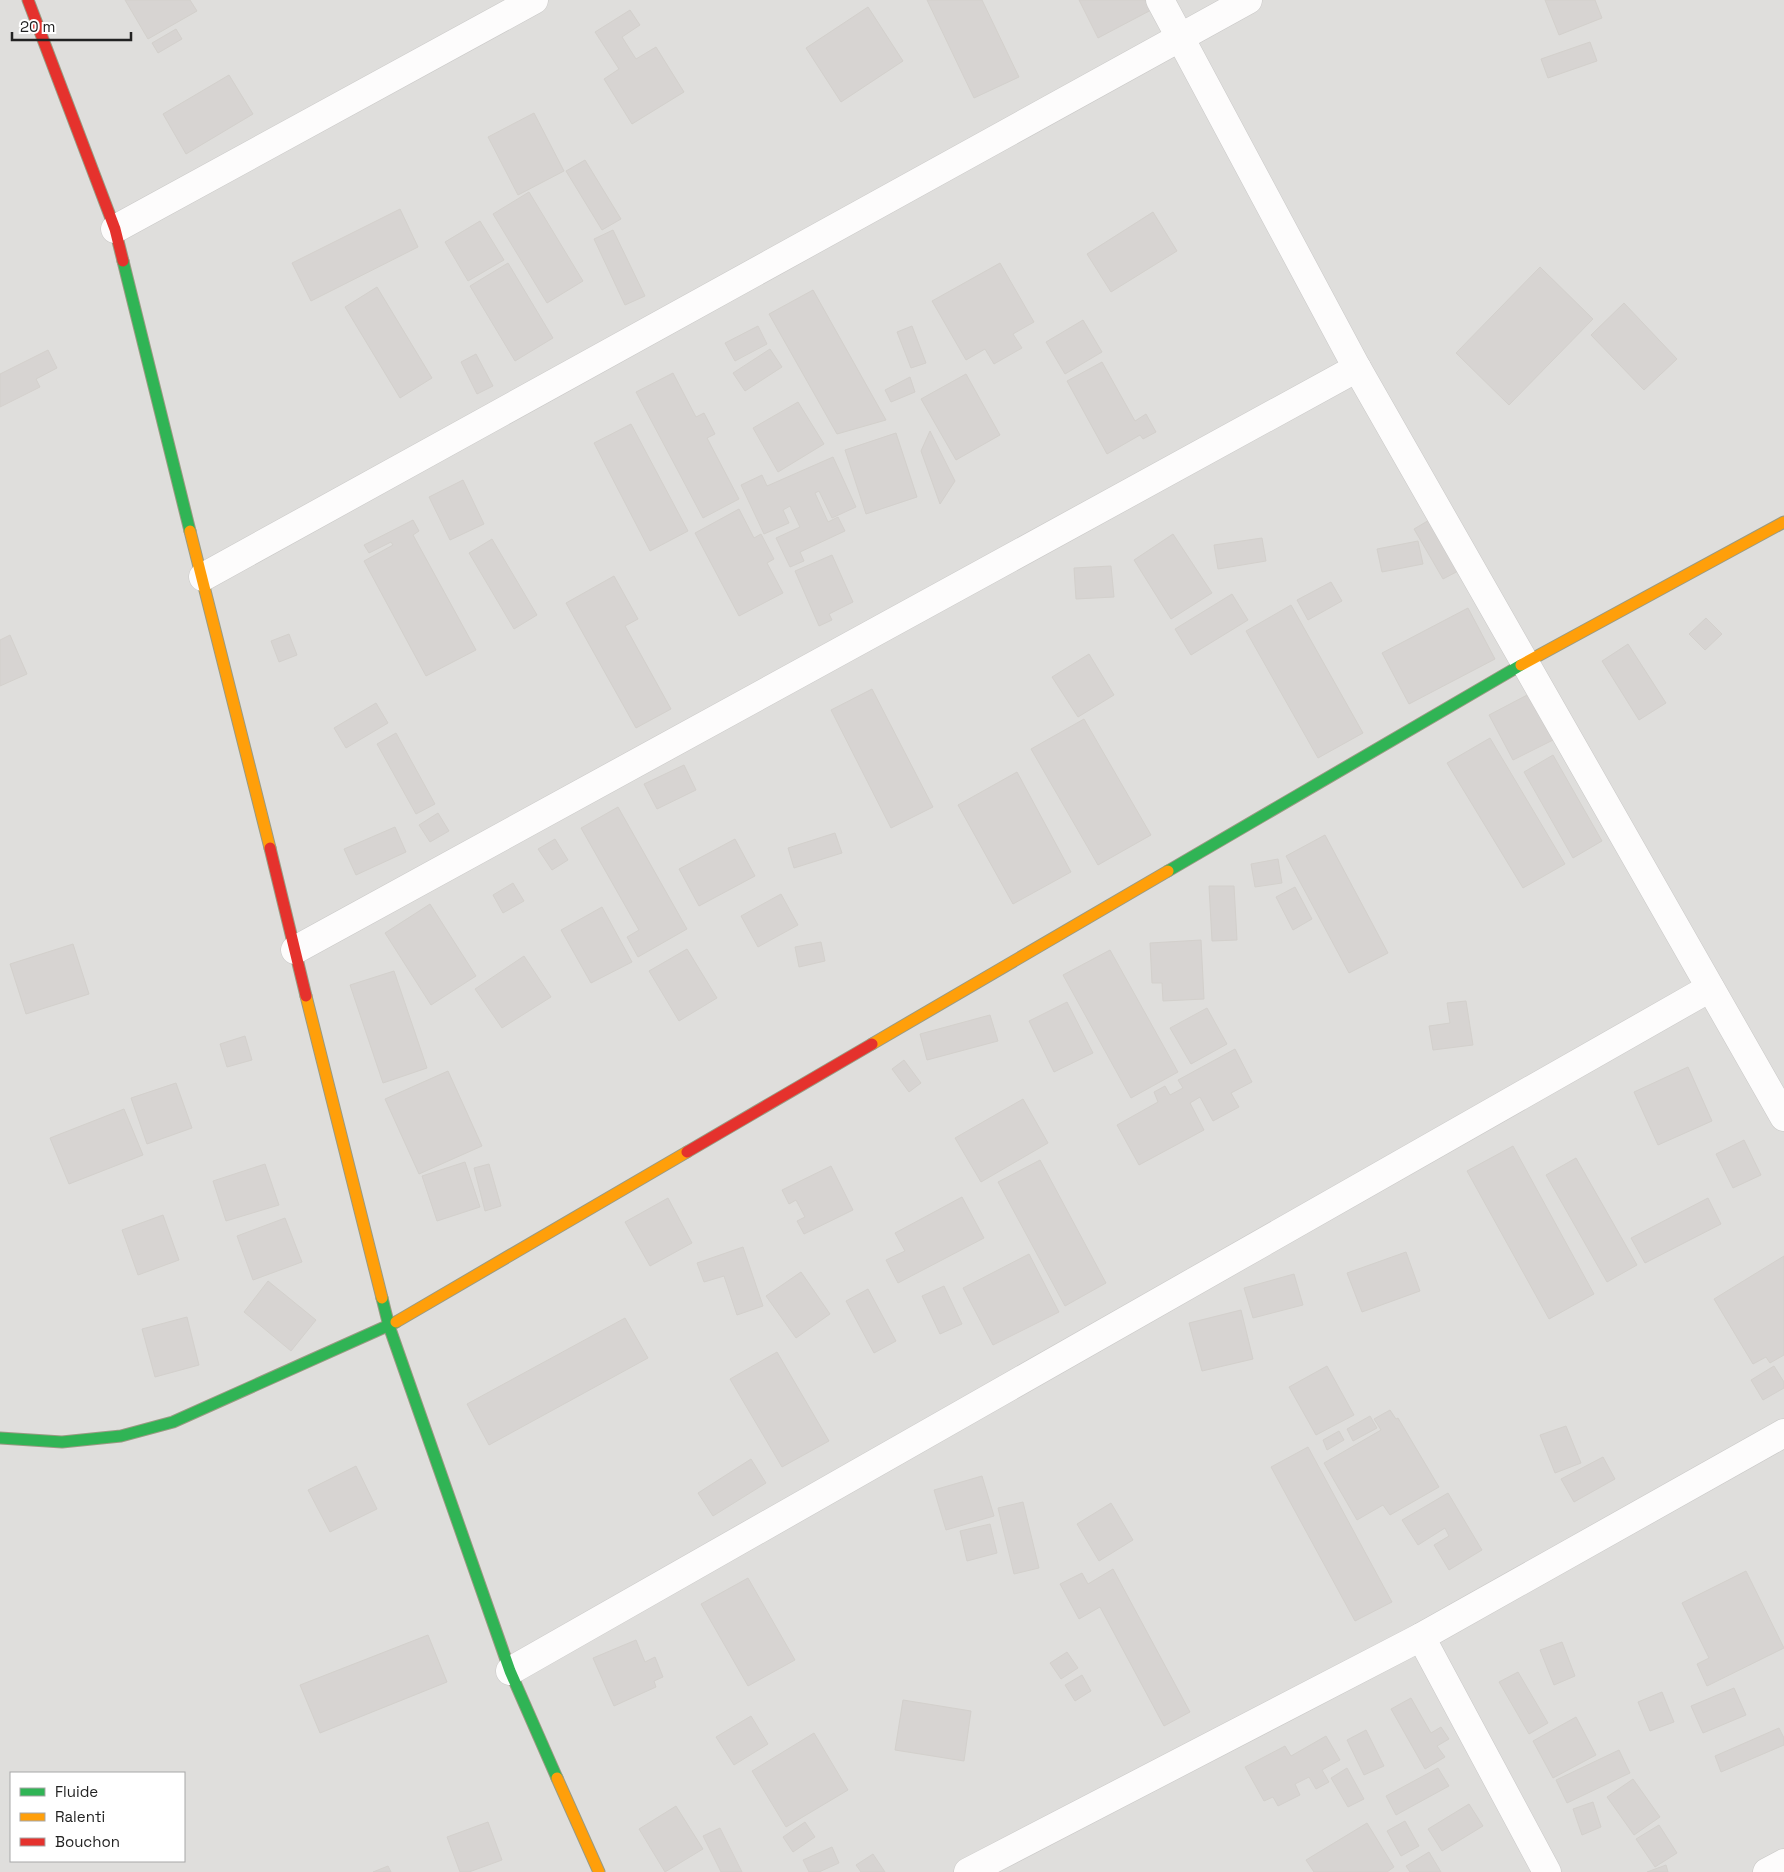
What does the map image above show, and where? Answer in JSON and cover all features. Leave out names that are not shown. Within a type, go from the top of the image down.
[{"type":"street","points":[[28,0],[116,229],[389,1326],[510,1671],[599,1872]]},
{"type":"street","points":[[116,229],[534,0]]},
{"type":"street","points":[[1160,0],[1178,37],[1357,368],[1784,1117]]},
{"type":"street","points":[[203,577],[1248,0]]},
{"type":"street","points":[[295,950],[1357,368]]},
{"type":"street","points":[[0,1438],[62,1442],[121,1436],[173,1422],[389,1326],[1526,662],[1784,522]]},
{"type":"street","points":[[510,1671],[1710,988]]},
{"type":"street","points":[[968,1872],[1421,1637],[1784,1433]]},
{"type":"street","points":[[1421,1637],[1547,1872]]},
{"type":"street","points":[[1767,1872],[1784,1863]]},
{"type":"shaded area","points":[[0,0],[1784,0],[1784,1872],[0,1872]]},
{"type":"building","points":[[125,0],[190,0],[197,11],[148,39]]},
{"type":"building","points":[[927,0],[982,0],[1019,77],[974,98]]},
{"type":"building","points":[[1079,0],[1149,0],[1153,9],[1098,38]]},
{"type":"building","points":[[1545,0],[1595,0],[1602,18],[1559,35]]},
{"type":"building","points":[[868,7],[903,61],[841,102],[806,48]]},
{"type":"building","points":[[630,10],[640,25],[622,37],[636,59],[656,47],[684,92],[632,124],[604,79],[619,69],[595,32]]},
{"type":"building","points":[[176,29],[182,39],[158,53],[152,43]]},
{"type":"building","points":[[1590,42],[1597,61],[1548,78],[1541,59]]},
{"type":"building","points":[[229,75],[253,114],[186,154],[163,114]]},
{"type":"building","points":[[534,113],[564,171],[518,195],[488,137]]},
{"type":"building","points":[[585,160],[621,219],[602,230],[566,171]]},
{"type":"building","points":[[529,192],[583,281],[547,303],[493,214]]},
{"type":"building","points":[[400,209],[418,247],[311,301],[292,263]]},
{"type":"building","points":[[1153,212],[1177,251],[1111,292],[1087,254]]},
{"type":"building","points":[[480,221],[504,260],[468,281],[445,242]]},
{"type":"building","points":[[613,230],[645,296],[625,305],[594,239]]},
{"type":"building","points":[[508,263],[553,338],[515,361],[470,286]]},
{"type":"building","points":[[1000,263],[1034,322],[1013,334],[1022,348],[994,364],[985,349],[966,360],[932,301]]},
{"type":"building","points":[[1540,267],[1593,319],[1509,405],[1456,353]]},
{"type":"building","points":[[377,287],[432,378],[400,398],[345,307]]},
{"type":"building","points":[[813,290],[886,420],[837,434],[769,314]]},
{"type":"building","points":[[1624,303],[1677,359],[1644,390],[1591,335]]},
{"type":"building","points":[[1083,320],[1102,352],[1065,374],[1046,342]]},
{"type":"building","points":[[758,326],[767,344],[735,361],[725,343]]},
{"type":"building","points":[[912,326],[926,363],[911,368],[897,332]]},
{"type":"building","points":[[770,349],[782,367],[745,391],[733,373]]},
{"type":"building","points":[[48,350],[57,368],[36,379],[40,387],[0,407],[0,374]]},
{"type":"building","points":[[476,354],[493,386],[477,394],[461,362]]},
{"type":"building","points":[[1102,362],[1135,421],[1146,414],[1156,432],[1143,439],[1140,435],[1107,454],[1067,381]]},
{"type":"building","points":[[673,373],[696,417],[704,413],[715,434],[707,438],[739,499],[703,518],[636,392]]},
{"type":"building","points":[[966,374],[1000,435],[956,460],[921,399]]},
{"type":"building","points":[[910,377],[915,392],[891,402],[885,390]]},
{"type":"building","points":[[798,402],[824,444],[778,472],[753,428]]},
{"type":"building","points":[[631,424],[688,531],[650,551],[594,443]]},
{"type":"building","points":[[930,431],[955,481],[940,504],[921,451]]},
{"type":"building","points":[[896,433],[917,497],[866,514],[845,450]]},
{"type":"building","points":[[833,457],[856,507],[832,518],[819,491],[815,493],[828,522],[838,517],[845,531],[800,552],[804,561],[790,567],[776,538],[800,527],[790,506],[783,510],[789,523],[764,534],[741,485],[762,475],[767,486]]},
{"type":"building","points":[[463,480],[484,524],[450,540],[429,497]]},
{"type":"building","points":[[739,509],[754,538],[761,534],[774,559],[767,563],[783,593],[739,616],[695,533]]},
{"type":"building","points":[[1431,519],[1460,570],[1443,579],[1414,529]]},
{"type":"building","points":[[413,520],[419,531],[413,535],[476,650],[426,676],[364,561],[393,545],[391,542],[369,553],[364,545]]},
{"type":"building","points":[[1173,534],[1212,593],[1171,619],[1134,560]]},
{"type":"building","points":[[1262,538],[1266,561],[1218,569],[1214,545]]},
{"type":"building","points":[[492,539],[537,615],[514,629],[469,553]]},
{"type":"building","points":[[1418,541],[1423,564],[1382,572],[1377,549]]},
{"type":"building","points":[[832,555],[853,602],[829,614],[832,620],[819,626],[795,571]]},
{"type":"building","points":[[1111,566],[1114,597],[1076,599],[1074,568]]},
{"type":"building","points":[[614,576],[638,619],[625,626],[671,709],[636,728],[566,603]]},
{"type":"building","points":[[1331,582],[1342,601],[1308,620],[1297,600]]},
{"type":"building","points":[[1232,594],[1248,620],[1191,655],[1175,629]]},
{"type":"building","points":[[1291,605],[1363,733],[1318,758],[1246,631]]},
{"type":"building","points":[[1468,608],[1495,659],[1409,704],[1382,653]]},
{"type":"building","points":[[1706,618],[1722,634],[1705,650],[1689,634]]},
{"type":"building","points":[[289,634],[297,655],[279,662],[271,641]]},
{"type":"building","points":[[10,635],[27,674],[0,686],[0,640]]},
{"type":"building","points":[[1628,644],[1666,703],[1639,720],[1602,661]]},
{"type":"building","points":[[1089,654],[1114,695],[1078,717],[1052,677]]},
{"type":"building","points":[[872,689],[933,807],[891,828],[831,710]]},
{"type":"building","points":[[1531,693],[1555,739],[1513,760],[1489,715]]},
{"type":"building","points":[[376,703],[388,723],[346,748],[334,728]]},
{"type":"building","points":[[1084,719],[1151,835],[1098,865],[1031,749]]},
{"type":"building","points":[[396,733],[435,804],[416,814],[377,744]]},
{"type":"building","points":[[1490,738],[1565,864],[1523,888],[1447,763]]},
{"type":"building","points":[[1553,755],[1602,841],[1573,858],[1524,772]]},
{"type":"building","points":[[684,765],[696,790],[657,809],[644,784]]},
{"type":"building","points":[[1017,772],[1071,872],[1013,904],[958,805]]},
{"type":"building","points":[[618,807],[687,929],[638,957],[627,937],[639,930],[581,828]]},
{"type":"building","points":[[438,813],[449,831],[430,842],[419,825]]},
{"type":"building","points":[[395,827],[406,852],[356,875],[344,849]]},
{"type":"building","points":[[835,833],[842,853],[794,868],[788,848]]},
{"type":"building","points":[[1325,835],[1388,953],[1349,973],[1286,856]]},
{"type":"building","points":[[555,839],[568,860],[552,870],[538,849]]},
{"type":"building","points":[[735,839],[755,876],[699,906],[679,869]]},
{"type":"building","points":[[1278,859],[1282,883],[1255,887],[1251,864]]},
{"type":"building","points":[[513,883],[524,901],[503,913],[493,895]]},
{"type":"building","points":[[1209,886],[1234,886],[1237,940],[1212,941]]},
{"type":"building","points":[[1295,887],[1312,919],[1293,930],[1276,897]]},
{"type":"building","points":[[781,894],[798,925],[758,947],[741,916]]},
{"type":"building","points":[[430,904],[476,976],[431,1005],[385,933]]},
{"type":"building","points":[[602,907],[632,962],[591,983],[561,930]]},
{"type":"building","points":[[1201,940],[1204,999],[1163,1001],[1162,983],[1152,983],[1150,943]]},
{"type":"building","points":[[821,942],[825,961],[799,967],[795,947]]},
{"type":"building","points":[[73,944],[89,994],[26,1014],[10,964]]},
{"type":"building","points":[[687,949],[717,998],[679,1021],[649,971]]},
{"type":"building","points":[[1110,950],[1178,1072],[1131,1098],[1063,975]]},
{"type":"building","points":[[524,956],[551,997],[502,1028],[475,989]]},
{"type":"building","points":[[394,971],[427,1068],[383,1083],[350,985]]},
{"type":"building","points":[[1466,1001],[1473,1045],[1433,1050],[1429,1026],[1450,1023],[1447,1003]]},
{"type":"building","points":[[1067,1002],[1093,1053],[1054,1072],[1029,1021]]},
{"type":"building","points":[[1207,1008],[1227,1044],[1191,1064],[1170,1028]]},
{"type":"building","points":[[990,1015],[998,1041],[927,1060],[920,1034]]},
{"type":"building","points":[[245,1036],[252,1060],[227,1067],[220,1044]]},
{"type":"building","points":[[1235,1049],[1252,1082],[1231,1093],[1239,1107],[1213,1121],[1200,1097],[1190,1103],[1204,1130],[1139,1165],[1117,1125],[1158,1102],[1154,1092],[1165,1086],[1170,1095],[1183,1088],[1178,1080]]},
{"type":"building","points":[[904,1060],[921,1083],[909,1092],[892,1069]]},
{"type":"building","points":[[1688,1067],[1712,1121],[1658,1145],[1634,1092]]},
{"type":"building","points":[[448,1071],[482,1146],[419,1174],[385,1099]]},
{"type":"building","points":[[176,1083],[192,1128],[147,1144],[131,1098]]},
{"type":"building","points":[[1023,1099],[1048,1143],[981,1182],[955,1138]]},
{"type":"building","points":[[124,1109],[143,1155],[69,1184],[50,1138]]},
{"type":"building","points":[[1744,1140],[1761,1175],[1733,1188],[1716,1154]]},
{"type":"building","points":[[1513,1146],[1594,1294],[1549,1319],[1467,1171]]},
{"type":"building","points":[[1576,1158],[1637,1265],[1607,1282],[1546,1175]]},
{"type":"building","points":[[1040,1160],[1106,1283],[1065,1306],[998,1182]]},
{"type":"building","points":[[465,1162],[480,1207],[437,1221],[422,1176]]},
{"type":"building","points":[[265,1164],[279,1205],[226,1221],[213,1181]]},
{"type":"building","points":[[489,1164],[501,1206],[485,1211],[474,1168]]},
{"type":"building","points":[[831,1166],[853,1210],[804,1234],[797,1221],[805,1217],[796,1200],[789,1204],[782,1190]]},
{"type":"building","points":[[962,1197],[984,1238],[898,1283],[886,1260],[905,1251],[895,1233]]},
{"type":"building","points":[[668,1198],[692,1243],[650,1266],[625,1222]]},
{"type":"building","points":[[1708,1198],[1721,1224],[1645,1263],[1631,1238]]},
{"type":"building","points":[[163,1215],[179,1260],[138,1275],[122,1230]]},
{"type":"building","points":[[285,1218],[302,1262],[253,1280],[237,1236]]},
{"type":"building","points":[[743,1247],[763,1306],[737,1315],[724,1276],[704,1282],[697,1263]]},
{"type":"building","points":[[1406,1252],[1420,1291],[1362,1312],[1347,1273]]},
{"type":"building","points":[[1029,1254],[1059,1312],[993,1345],[963,1288]]},
{"type":"building","points":[[1784,1256],[1784,1355],[1770,1363],[1766,1357],[1753,1364],[1714,1299]]},
{"type":"building","points":[[801,1272],[830,1314],[796,1338],[766,1296]]},
{"type":"building","points":[[1294,1274],[1303,1305],[1253,1318],[1244,1288]]},
{"type":"building","points":[[268,1281],[316,1320],[291,1351],[244,1312]]},
{"type":"building","points":[[944,1286],[962,1324],[940,1334],[922,1296]]},
{"type":"building","points":[[868,1289],[896,1341],[874,1353],[846,1301]]},
{"type":"building","points":[[1241,1310],[1253,1359],[1202,1371],[1189,1323]]},
{"type":"building","points":[[187,1317],[199,1365],[155,1377],[142,1329]]},
{"type":"building","points":[[625,1318],[648,1358],[489,1445],[467,1404]]},
{"type":"building","points":[[777,1352],[829,1441],[782,1467],[730,1379]]},
{"type":"building","points":[[1327,1366],[1354,1415],[1316,1435],[1289,1387]]},
{"type":"building","points":[[1774,1366],[1784,1382],[1784,1388],[1763,1400],[1751,1380]]},
{"type":"building","points":[[1390,1410],[1396,1419],[1398,1418],[1439,1487],[1390,1515],[1383,1505],[1357,1520],[1324,1463],[1381,1430],[1374,1419]]},
{"type":"building","points":[[1370,1416],[1377,1428],[1353,1441],[1347,1429]]},
{"type":"building","points":[[1566,1426],[1581,1463],[1555,1473],[1540,1435]]},
{"type":"building","points":[[1339,1431],[1344,1440],[1327,1450],[1323,1440]]},
{"type":"building","points":[[1308,1447],[1392,1602],[1355,1621],[1271,1467]]},
{"type":"building","points":[[1603,1457],[1615,1479],[1574,1502],[1561,1479]]},
{"type":"building","points":[[751,1459],[766,1483],[713,1516],[698,1493]]},
{"type":"building","points":[[356,1466],[377,1509],[330,1532],[308,1490]]},
{"type":"building","points":[[982,1476],[994,1516],[946,1530],[934,1490]]},
{"type":"building","points":[[1448,1493],[1482,1550],[1449,1570],[1434,1545],[1449,1536],[1445,1528],[1418,1545],[1402,1520]]},
{"type":"building","points":[[1023,1502],[1039,1568],[1014,1574],[998,1508]]},
{"type":"building","points":[[1111,1503],[1133,1540],[1099,1561],[1077,1524]]},
{"type":"building","points":[[990,1524],[997,1553],[967,1561],[960,1531]]},
{"type":"building","points":[[1113,1569],[1190,1712],[1164,1726],[1100,1607],[1079,1619],[1060,1584],[1082,1573],[1088,1584]]},
{"type":"building","points":[[1746,1571],[1784,1648],[1707,1686],[1697,1664],[1709,1658],[1682,1603]]},
{"type":"building","points":[[748,1578],[795,1660],[748,1686],[701,1604]]},
{"type":"building","points":[[428,1635],[447,1682],[320,1733],[300,1685]]},
{"type":"building","points":[[636,1640],[645,1662],[655,1657],[663,1677],[654,1681],[656,1687],[614,1706],[593,1658]]},
{"type":"building","points":[[1562,1642],[1575,1676],[1554,1685],[1540,1650]]},
{"type":"building","points":[[1067,1652],[1078,1668],[1061,1679],[1050,1663]]},
{"type":"building","points":[[1518,1672],[1548,1723],[1529,1734],[1499,1682]]},
{"type":"building","points":[[1082,1675],[1091,1691],[1075,1701],[1065,1685]]},
{"type":"building","points":[[1734,1688],[1746,1715],[1703,1733],[1691,1706]]},
{"type":"building","points":[[1662,1692],[1674,1722],[1650,1731],[1638,1702]]},
{"type":"building","points":[[1411,1698],[1431,1733],[1441,1727],[1449,1739],[1437,1746],[1445,1757],[1425,1769],[1391,1709]]},
{"type":"building","points":[[903,1700],[971,1711],[964,1761],[895,1750]]},
{"type":"building","points":[[751,1716],[768,1744],[734,1765],[716,1737]]},
{"type":"building","points":[[1576,1717],[1596,1755],[1553,1778],[1533,1741]]},
{"type":"building","points":[[1779,1728],[1784,1738],[1784,1745],[1721,1772],[1715,1756]]},
{"type":"building","points":[[1366,1730],[1384,1766],[1364,1775],[1347,1740]]},
{"type":"building","points":[[814,1733],[848,1790],[786,1827],[752,1771]]},
{"type":"building","points":[[1326,1736],[1340,1760],[1322,1770],[1329,1782],[1316,1789],[1309,1777],[1295,1784],[1300,1795],[1278,1806],[1273,1797],[1264,1801],[1245,1767],[1285,1746],[1291,1756]]},
{"type":"building","points":[[1619,1750],[1630,1773],[1567,1803],[1556,1780]]},
{"type":"building","points":[[1347,1768],[1364,1799],[1348,1807],[1331,1778]]},
{"type":"building","points":[[1438,1768],[1449,1786],[1396,1815],[1386,1796]]},
{"type":"building","points":[[1633,1779],[1660,1817],[1634,1835],[1607,1797]]},
{"type":"building","points":[[1593,1802],[1601,1827],[1582,1835],[1573,1809]]},
{"type":"building","points":[[1469,1804],[1483,1826],[1442,1851],[1428,1829]]},
{"type":"building","points":[[676,1806],[703,1849],[665,1872],[639,1829]]},
{"type":"building","points":[[1405,1821],[1419,1846],[1401,1856],[1387,1831]]},
{"type":"building","points":[[488,1822],[502,1860],[469,1872],[460,1872],[447,1837]]},
{"type":"building","points":[[805,1822],[815,1837],[793,1852],[783,1837]]},
{"type":"building","points":[[1367,1823],[1394,1867],[1387,1872],[1314,1872],[1306,1860]]},
{"type":"building","points":[[1659,1825],[1677,1853],[1655,1867],[1636,1839]]},
{"type":"building","points":[[720,1828],[742,1872],[721,1872],[703,1836]]},
{"type":"building","points":[[832,1847],[839,1863],[819,1872],[809,1872],[803,1860]]},
{"type":"building","points":[[1429,1852],[1441,1872],[1410,1872],[1406,1866]]},
{"type":"building","points":[[873,1854],[885,1872],[861,1872],[856,1865]]},
{"type":"building","points":[[1666,1865],[1668,1872],[1647,1872]]},
{"type":"building","points":[[388,1866],[391,1872],[373,1872]]},
{"type":"traffic: fast","points":[[123,261],[190,531]]},
{"type":"traffic: fast","points":[[1168,871],[1521,665]]},
{"type":"traffic: fast","points":[[382,1298],[389,1326],[510,1671],[557,1778]]},
{"type":"traffic: fast","points":[[0,1438],[62,1442],[121,1436],[173,1422],[396,1322]]},
{"type":"traffic: slow","points":[[1521,665],[1784,522]]},
{"type":"traffic: slow","points":[[190,531],[270,848]]},
{"type":"traffic: slow","points":[[872,1044],[1168,871]]},
{"type":"traffic: slow","points":[[306,996],[382,1298]]},
{"type":"traffic: slow","points":[[396,1322],[687,1152]]},
{"type":"traffic: slow","points":[[557,1778],[599,1872]]},
{"type":"traffic: jam","points":[[28,0],[115,229],[123,261]]},
{"type":"traffic: jam","points":[[270,848],[306,996]]},
{"type":"traffic: jam","points":[[687,1152],[872,1044]]}]
